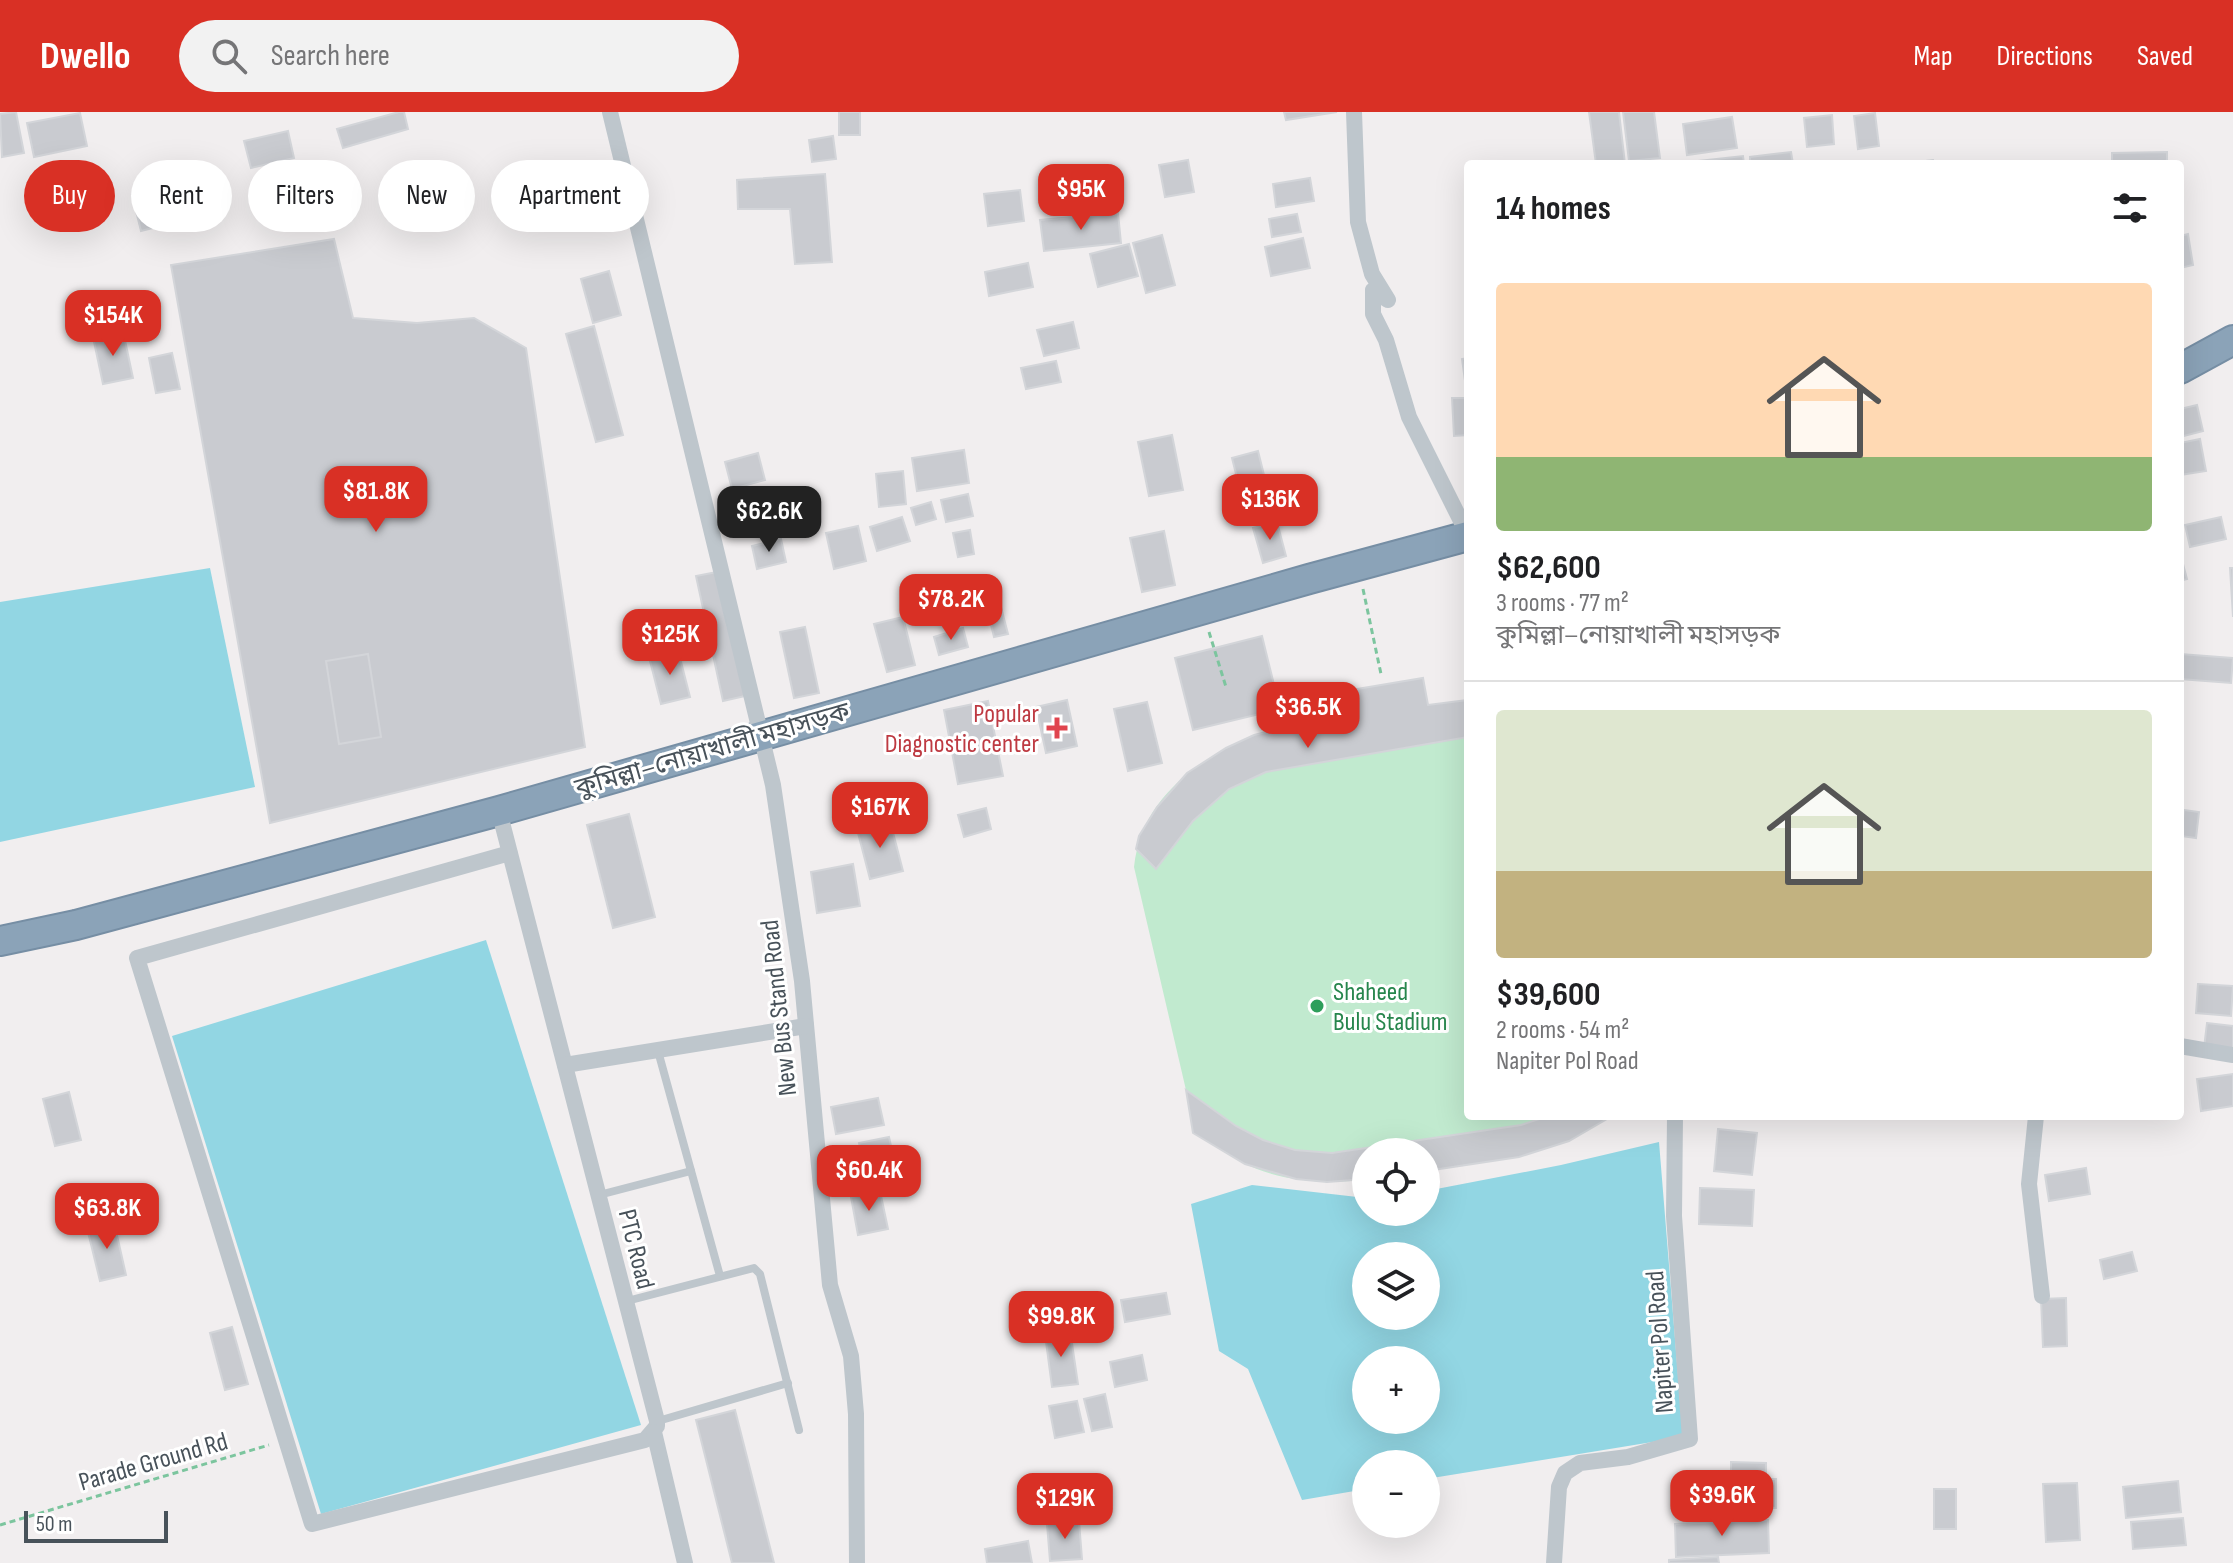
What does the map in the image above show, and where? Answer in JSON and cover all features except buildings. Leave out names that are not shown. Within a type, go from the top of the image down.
[{"type":"highway","points":[[2184,367],[2233,340]]},
{"type":"highway","name":"কুমিল্লা–নোয়াখালী মহাসড়ক","points":[[0,941],[76,925],[499,811],[1464,537]]},
{"type":"street","name":"New Bus Stand Road","points":[[610,112],[762,734],[775,800],[806,1026],[830,1285],[851,1356],[856,1414],[857,1563]]},
{"type":"street","points":[[1354,112],[1358,222],[1372,274],[1388,300],[1373,290],[1373,314],[1390,352],[1409,417],[1464,528]]},
{"type":"street","name":"PTC Road","points":[[499,811],[626,1302],[685,1563]]},
{"type":"street","points":[[510,853],[137,958],[312,1524],[645,1440],[655,1426]]},
{"type":"street","points":[[565,1065],[806,1026]]},
{"type":"street","points":[[2184,1047],[2233,1055]]},
{"type":"street","name":"Napiter Pol Road","points":[[1554,1563],[1559,1487],[1565,1473],[1580,1463],[1628,1457],[1690,1439],[1674,1216],[1675,1120]]},
{"type":"street","points":[[2036,1120],[2029,1184],[2042,1296]]},
{"type":"lane","points":[[657,1050],[720,1276]]},
{"type":"lane","points":[[598,1195],[691,1171]]},
{"type":"lane","points":[[626,1302],[754,1268],[760,1274],[799,1430]]},
{"type":"lane","points":[[655,1426],[788,1383]]},
{"type":"path","points":[[1359,565],[1381,674]]},
{"type":"path","points":[[1203,609],[1226,687]]},
{"type":"path","name":"Parade Ground Rd","points":[[0,1525],[271,1445]]},
{"type":"green space","name":"Shaheed Bulu Stadium","points":[[1423,678],[1428,705],[1464,700],[1464,1120],[1605,1120],[1569,1141],[1519,1157],[1440,1154],[1440,1138],[1352,1138],[1352,1180],[1335,1182],[1270,1174],[1242,1162],[1193,1133],[1186,1090],[1134,867],[1142,835],[1156,807],[1176,784],[1201,765],[1258,736],[1319,720],[1315,696]]},
{"type":"water","points":[[210,568],[255,787],[0,842],[0,602]]},
{"type":"water","points":[[486,940],[641,1425],[321,1514],[172,1036]]},
{"type":"water","points":[[1659,1142],[1683,1437],[1440,1477],[1440,1450],[1352,1450],[1352,1491],[1302,1500],[1248,1369],[1219,1351],[1191,1204],[1252,1185],[1352,1196],[1352,1226],[1440,1226],[1440,1188]]},
{"type":"place","name":"Popular Diagnostic center","points":[[1057,728]]},
{"type":"place","name":"Shaheed Bulu Stadium","points":[[1317,1006]]}]
